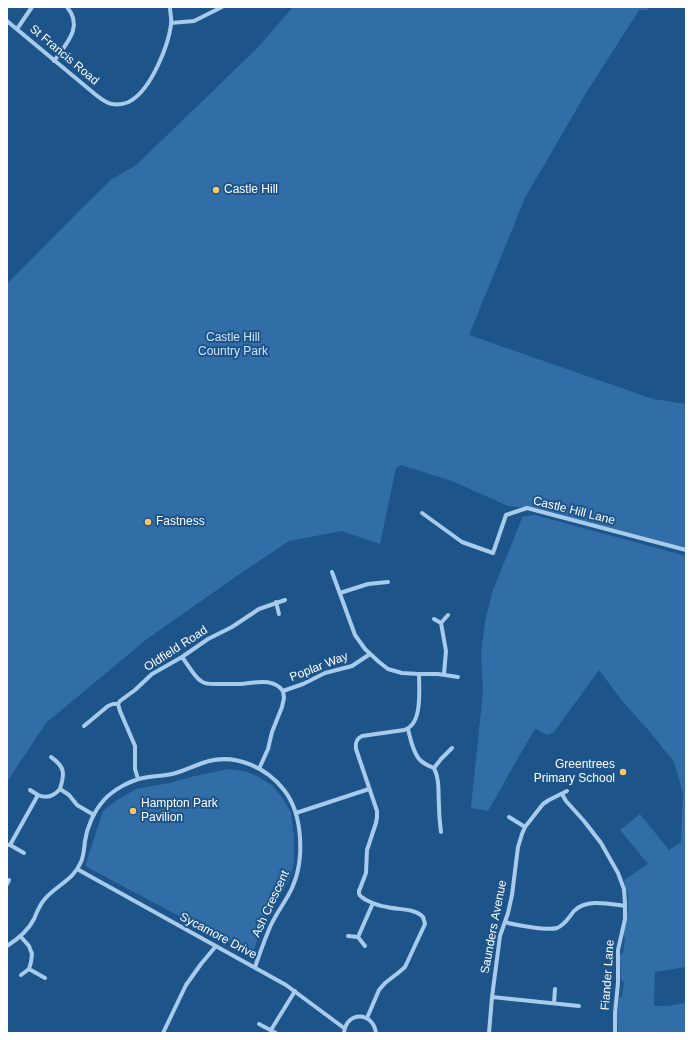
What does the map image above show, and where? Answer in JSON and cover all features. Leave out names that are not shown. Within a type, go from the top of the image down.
[{"type":"street","points":[[17,28],[32,7]]},
{"type":"street","points":[[54,60],[73,31],[74,20],[67,7]]},
{"type":"street","points":[[170,7],[172,23],[194,21],[222,7]]},
{"type":"street","name":"St Francis Road","points":[[7,21],[91,92],[108,103],[113,104],[131,101],[143,90],[155,71],[172,23]]},
{"type":"street","name":"Castle Hill Lane","points":[[422,513],[462,542],[493,552],[506,515],[527,508],[686,550]]},
{"type":"street","points":[[332,572],[353,631],[361,644],[370,654],[388,669],[402,673],[444,674],[458,678]]},
{"type":"street","points":[[340,593],[368,584],[388,582]]},
{"type":"street","name":"Oldfield Road","points":[[84,726],[108,706],[118,704],[152,674],[182,657],[208,639],[232,627],[256,610],[285,600]]},
{"type":"street","points":[[276,602],[279,614]]},
{"type":"street","points":[[444,674],[446,651],[442,623],[448,615]]},
{"type":"street","points":[[434,619],[442,623]]},
{"type":"street","name":"Poplar Way","points":[[259,768],[268,750],[272,732],[282,707],[284,698],[283,691],[303,684],[325,673],[352,666],[370,654]]},
{"type":"street","points":[[182,657],[198,679],[202,682],[212,684],[234,684],[263,681],[278,686],[283,691]]},
{"type":"street","points":[[367,1018],[382,986],[405,967],[425,924],[423,917],[416,912],[387,908],[373,903],[359,896],[358,894],[366,873],[367,850],[377,817],[377,811],[355,745],[357,740],[362,736],[408,729],[414,721],[418,710],[420,693],[419,674]]},
{"type":"street","points":[[118,704],[135,746],[135,768],[138,779]]},
{"type":"street","points":[[408,729],[418,758],[434,768],[438,782],[441,832]]},
{"type":"street","points":[[434,768],[441,758],[452,748]]},
{"type":"street","points":[[30,790],[38,795],[50,797],[60,789],[63,775],[62,768],[59,762],[51,757]]},
{"type":"street","name":"Ash Crescent","points":[[77,869],[81,861],[90,822],[100,806],[118,789],[138,779],[175,773],[216,760],[237,761],[259,768],[272,776],[281,786],[289,797],[296,813],[300,846],[300,863],[292,888],[271,924],[255,967]]},
{"type":"street","points":[[60,789],[69,795],[77,805],[94,815]]},
{"type":"street","points":[[296,813],[370,789]]},
{"type":"street","name":"Saunders Avenue","points":[[489,1033],[500,936],[509,909],[518,847],[526,827],[543,804],[567,791]]},
{"type":"street","name":"Fiander Lane","points":[[562,794],[566,801],[595,834],[606,852],[624,889],[624,919],[617,958],[618,978],[615,1033]]},
{"type":"street","points":[[24,853],[8,845],[38,795]]},
{"type":"street","points":[[509,817],[526,827]]},
{"type":"street","points":[[7,946],[21,937],[30,925],[37,910],[44,900],[51,892],[67,881],[77,869]]},
{"type":"street","name":"Sycamore Drive","points":[[77,869],[286,985],[344,1031]]},
{"type":"street","points":[[358,937],[373,903]]},
{"type":"street","points":[[505,922],[554,929],[565,923],[575,910],[585,905],[600,903],[625,906]]},
{"type":"street","points":[[348,936],[358,937],[365,946]]},
{"type":"street","points":[[21,937],[32,951],[29,969],[21,975]]},
{"type":"street","points":[[164,1033],[186,985],[216,946]]},
{"type":"street","points":[[29,969],[45,978]]},
{"type":"street","points":[[554,1003],[555,988]]},
{"type":"street","points":[[271,1030],[295,991]]},
{"type":"street","points":[[492,997],[579,1006]]},
{"type":"street","points":[[344,1031],[346,1024],[352,1019],[359,1017],[367,1018],[371,1021],[374,1024],[376,1033]]},
{"type":"street","points":[[259,1024],[276,1033]]},
{"type":"green space","name":"Castle Hill Country Park","points":[[293,7],[649,7],[648,10],[639,10],[583,98],[525,198],[469,335],[653,399],[686,404],[686,548],[531,507],[508,506],[452,481],[401,465],[396,468],[380,544],[342,531],[289,541],[147,639],[46,723],[7,782],[7,284],[112,179],[135,166],[214,90],[259,46]]},
{"type":"green space","points":[[535,515],[686,556],[686,967],[655,972],[654,1006],[667,1006],[686,1003],[686,1033],[618,1033],[617,1016],[619,998],[622,996],[624,983],[621,979],[620,955],[623,953],[625,939],[623,935],[628,908],[628,895],[624,880],[648,864],[620,830],[640,814],[669,850],[681,842],[683,793],[674,762],[623,702],[599,670],[554,732],[547,735],[536,729],[534,730],[488,811],[471,808],[483,691],[481,655],[485,621],[493,590],[523,516]]},
{"type":"green space","points":[[229,769],[244,771],[257,776],[273,786],[291,813],[294,838],[294,861],[291,875],[282,893],[264,920],[252,955],[85,866],[103,811],[117,800],[136,789],[170,783]]},
{"type":"place","name":"Castle Hill","points":[[216,190]]},
{"type":"place","name":"Fastness","points":[[148,522]]},
{"type":"place","name":"Greentrees Primary School","points":[[623,772]]},
{"type":"place","name":"Hampton Park Pavilion","points":[[133,811]]}]
